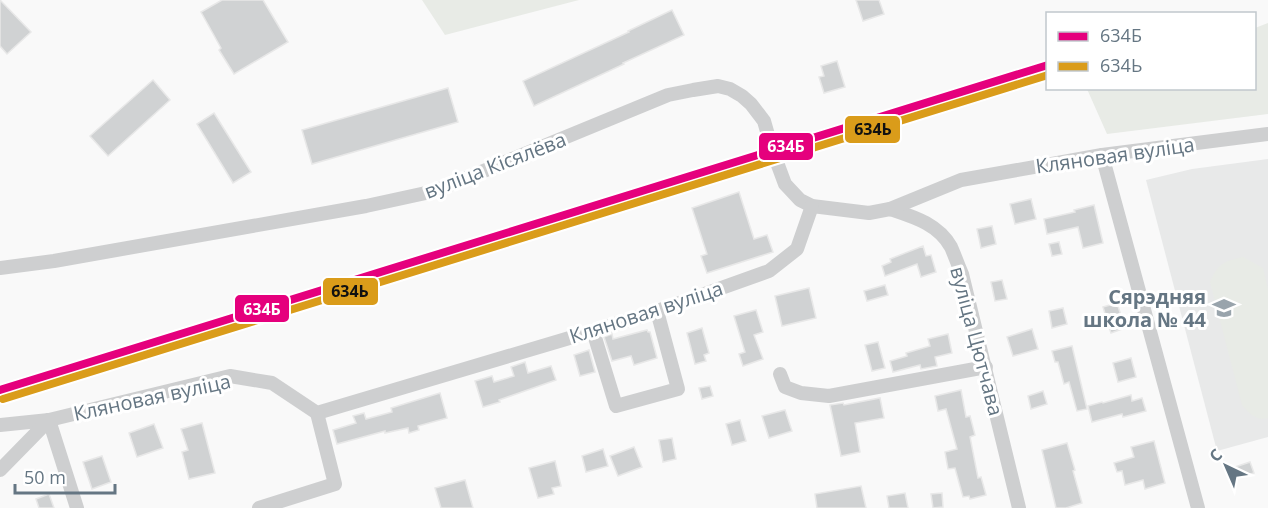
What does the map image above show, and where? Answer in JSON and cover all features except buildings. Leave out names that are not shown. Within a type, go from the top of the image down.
[{"type":"street","name":"вуліца Кісялёва","points":[[0,268],[54,261],[297,219],[435,191],[668,95],[718,86],[730,89],[751,104],[764,121],[785,184],[800,200],[812,206]]},
{"type":"street","name":"Кляновая вуліца","points":[[0,425],[49,420],[230,376],[272,383],[316,414],[657,311],[769,271],[797,249],[812,206],[869,213],[890,209],[961,180],[1102,155],[1268,134]]},
{"type":"street","points":[[1102,155],[1198,508]]},
{"type":"street","name":"вуліца Цютчава","points":[[890,209],[916,217],[936,228],[950,245],[962,274],[1019,508]]},
{"type":"street","points":[[593,331],[616,406],[678,388],[657,311]]},
{"type":"street","points":[[780,374],[785,387],[801,393],[829,396],[986,367]]},
{"type":"street","points":[[259,508],[335,484],[316,414]]},
{"type":"street","points":[[0,470],[49,420],[76,508]]},
{"type":"shaded area","points":[[422,0],[579,0],[445,35]]},
{"type":"shaded area","points":[[1268,23],[1268,114],[1107,134],[1087,90],[1256,90],[1256,28]]},
{"type":"shaded area","name":"Сярэдняя школа № 44","points":[[1268,159],[1268,437],[1217,451],[1146,180],[1192,169]]},
{"type":"shaded area","points":[[1243,257],[1263,268],[1268,289],[1268,418],[1264,419],[1254,416],[1242,405],[1210,282],[1223,264]]},
{"type":"transit line","name":"634Б","points":[[0,390],[1046,66]]},
{"type":"transit line","name":"634Ь","points":[[3,399],[1046,76]]},
{"type":"place","name":"Сярэдняя школа № 44","points":[[1224,308]]}]
